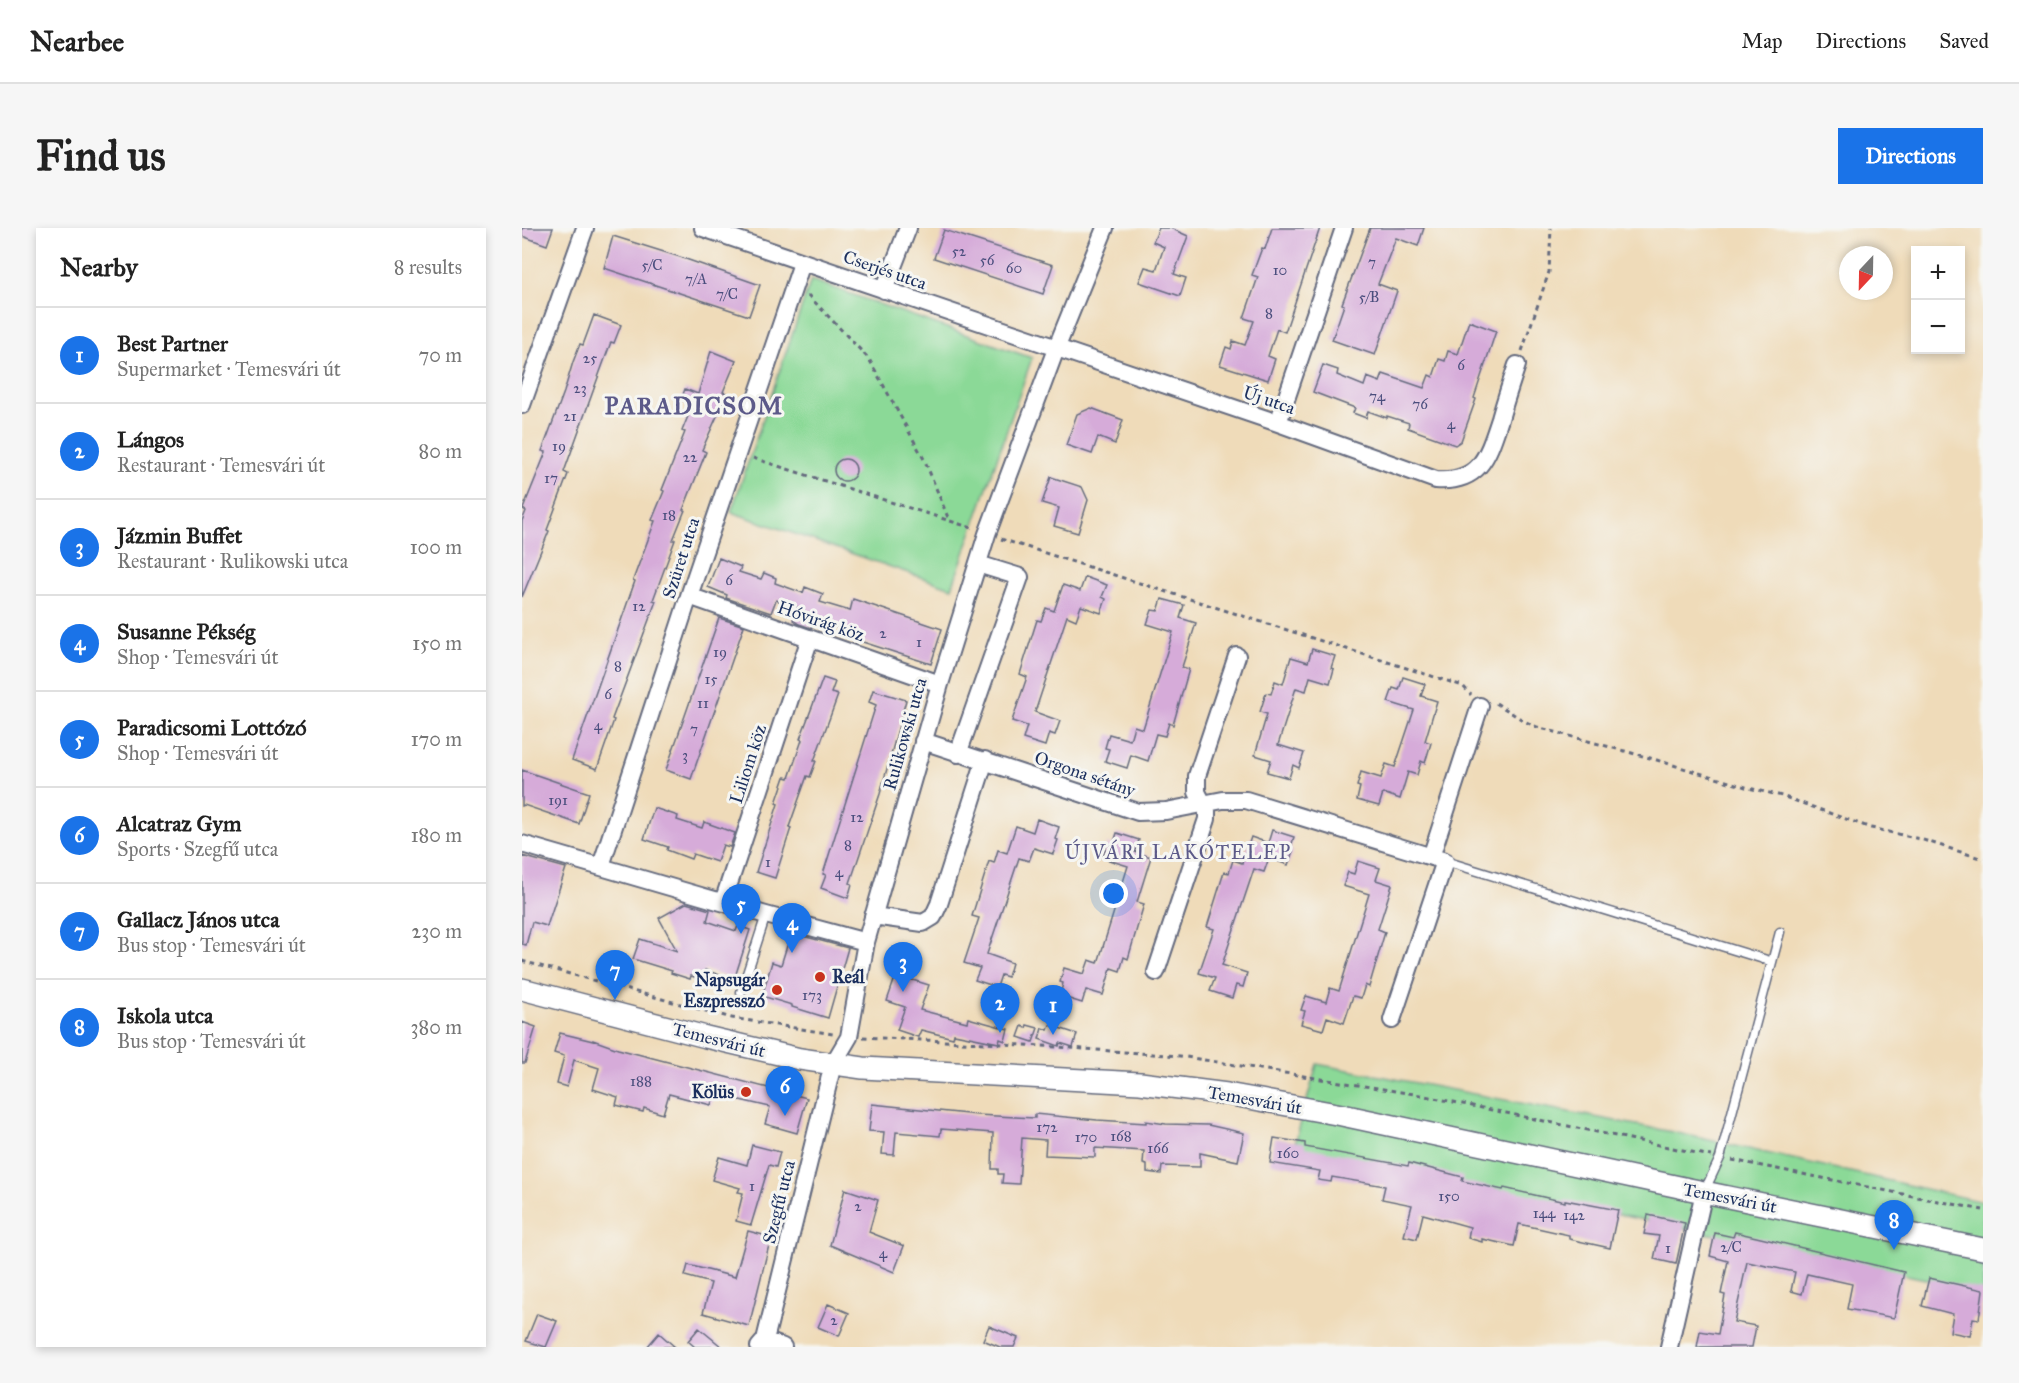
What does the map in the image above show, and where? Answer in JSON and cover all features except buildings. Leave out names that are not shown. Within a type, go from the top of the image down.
[{"type":"street","points":[[522,405],[585,228]]},
{"type":"street","name":"Cserjés utca","points":[[703,228],[1056,349]]},
{"type":"street","points":[[884,290],[908,228]]},
{"type":"street","name":"Rulikowski utca","points":[[833,1064],[849,1037],[866,942],[873,916],[940,684],[987,534],[1056,349],[1105,228]]},
{"type":"street","points":[[1278,423],[1344,228]]},
{"type":"street","name":"Szüret utca","points":[[601,866],[689,596],[802,263]]},
{"type":"street","name":"Új utca","points":[[1056,349],[1278,423],[1436,480],[1458,480],[1478,468],[1490,447],[1517,365]]},
{"type":"street","points":[[958,754],[1020,577],[978,564]]},
{"type":"street","name":"Hóvirág köz","points":[[689,596],[940,684]]},
{"type":"street","name":"Liliom köz","points":[[723,902],[810,638]]},
{"type":"street","points":[[1156,972],[1207,819],[1207,811],[1197,792],[1197,776],[1237,656]]},
{"type":"street","points":[[1392,1020],[1480,706]]},
{"type":"street","name":"Orgona sétány","points":[[923,741],[1138,812],[1166,812],[1202,803],[1246,800],[1438,859]]},
{"type":"street","points":[[873,916],[923,922],[933,917],[985,760]]},
{"type":"street","points":[[522,844],[866,942]]},
{"type":"street","name":"Temesvári út","points":[[522,989],[800,1059],[873,1069],[1140,1083],[1227,1094],[1342,1115],[1983,1249]]},
{"type":"street","name":"Szegfű utca","points":[[762,1343],[833,1064]]},
{"type":"street","points":[[1670,1347],[1704,1192]]},
{"type":"street","points":[[762,1343],[783,1347]]},
{"type":"lane","points":[[1438,859],[1770,961]]},
{"type":"lane","points":[[741,992],[766,915]]},
{"type":"lane","points":[[1704,1192],[1720,1158],[1770,961],[1780,932]]},
{"type":"path","points":[[1517,365],[1549,272],[1551,228]]},
{"type":"path","points":[[795,282],[868,359],[925,461],[949,520]]},
{"type":"path","points":[[737,453],[1463,686],[1480,706],[1493,702],[1524,722],[1537,727],[1782,796],[1871,828],[1983,859]]},
{"type":"green space","points":[[811,280],[1032,358],[952,588],[731,512]]},
{"type":"green space","points":[[1317,1064],[1678,1133],[1983,1202],[1983,1291],[1294,1147]]},
{"type":"place","name":"Paradicsomi Lottózó","points":[[741,934]]},
{"type":"place","name":"Susanne Pékség","points":[[792,953]]},
{"type":"place","name":"Reál","points":[[820,977]]},
{"type":"place","name":"Napsugár Eszpresszó","points":[[777,990]]},
{"type":"place","name":"Jázmin Buffet","points":[[903,992]]},
{"type":"place","name":"Gallacz János utca","points":[[615,1000]]},
{"type":"place","name":"Lángos","points":[[1000,1033]]},
{"type":"place","name":"Best Partner","points":[[1053,1035]]},
{"type":"place","name":"Kölüs","points":[[746,1092]]},
{"type":"place","name":"Alcatraz Gym","points":[[785,1116]]},
{"type":"place","name":"Iskola utca","points":[[1894,1250]]},
{"type":"district","name":"PARADICSOM","points":[[694,406]]},
{"type":"district","name":"ÚJVÁRI LAKÓTELEP","points":[[1178,852]]}]
